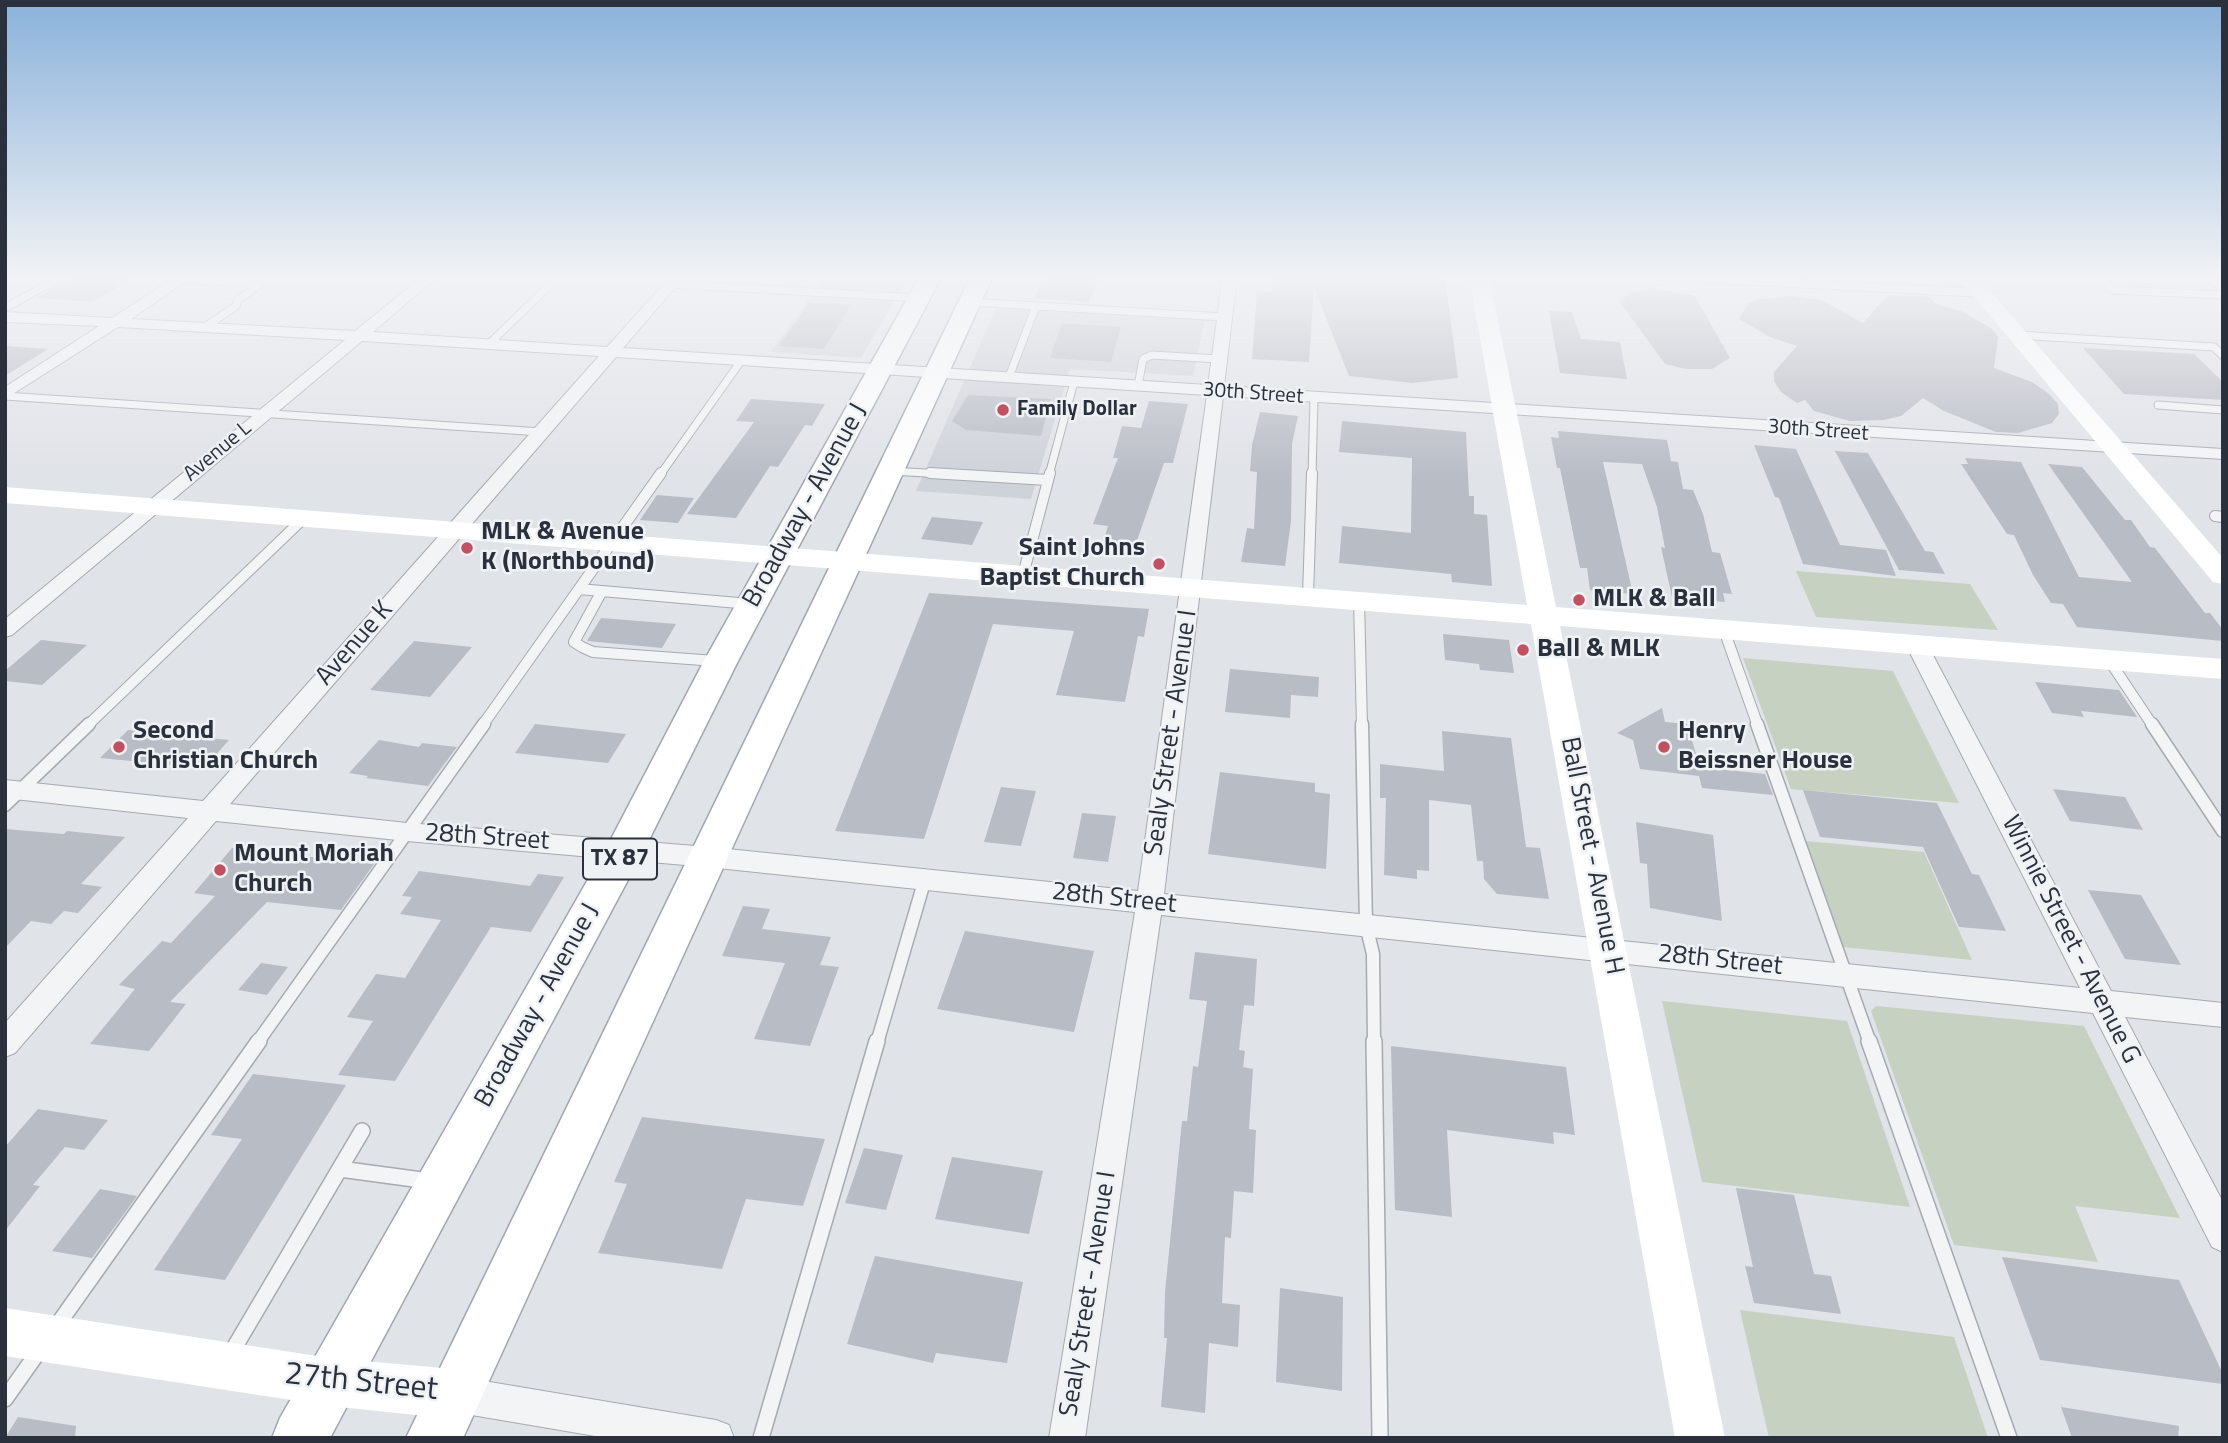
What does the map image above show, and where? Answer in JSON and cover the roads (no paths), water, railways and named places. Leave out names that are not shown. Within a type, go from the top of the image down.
[{"type":"main road","name":"Broadway - Avenue J","points":[[300,1438],[438,1182],[626,848],[721,661],[894,343]]},
{"type":"main road","name":"Broadway - Avenue J","points":[[434,1438],[950,343]]},
{"type":"street","points":[[5,395],[83,343]]},
{"type":"street","name":"Avenue L","points":[[5,630],[350,343]]},
{"type":"street","name":"30th Street","points":[[461,343],[2223,454]]},
{"type":"street","name":"Avenue K","points":[[5,1044],[619,343]]},
{"type":"street","name":"Sealy Street - Avenue I","points":[[1067,1438],[1150,903],[1220,343]]},
{"type":"street","name":"Ball Street - Avenue H","points":[[1493,343],[1700,1438]]},
{"type":"street","points":[[2025,343],[2223,576]]},
{"type":"street","points":[[6,496],[2223,669]]},
{"type":"street","name":"Winnie Street - Avenue G","points":[[1917,645],[2223,1236]]},
{"type":"street","name":"28th Street","points":[[10,795],[209,811],[407,832],[626,848],[2223,1015]]},
{"type":"street","name":"27th Street","points":[[27,1336],[330,1382],[454,1394],[716,1438]]},
{"type":"lane","points":[[1009,377],[1022,343]]},
{"type":"lane","points":[[2154,343],[2214,347],[2223,356]]},
{"type":"lane","points":[[1138,386],[1143,359],[1152,355],[1218,359]]},
{"type":"lane","points":[[5,1399],[27,1336],[407,832],[741,361]]},
{"type":"lane","points":[[1023,575],[1074,382]]},
{"type":"lane","points":[[5,395],[541,432]]},
{"type":"lane","points":[[1308,596],[1314,398]]},
{"type":"lane","points":[[2158,405],[2223,410]]},
{"type":"lane","points":[[891,471],[1048,481]]},
{"type":"lane","points":[[10,795],[303,519]]},
{"type":"lane","points":[[579,589],[752,604]]},
{"type":"lane","points":[[602,591],[574,642],[582,647],[593,652],[721,661]]},
{"type":"lane","points":[[1359,600],[1366,926],[1373,954],[1380,1438]]},
{"type":"lane","points":[[1724,629],[1849,974],[2009,1438]]},
{"type":"lane","points":[[2109,660],[2223,831]]},
{"type":"lane","points":[[761,1438],[925,879]]},
{"type":"lane","points":[[223,1366],[362,1131]]},
{"type":"lane","points":[[340,1169],[438,1182]]},
{"type":"place","name":"Family Dollar","points":[[1003,410]]},
{"type":"place","name":"MLK & Avenue K (Northbound)","points":[[467,548]]},
{"type":"place","name":"Saint Johns Baptist Church","points":[[1159,564]]},
{"type":"place","name":"MLK & Ball","points":[[1579,600]]},
{"type":"place","name":"Ball & MLK","points":[[1523,650]]},
{"type":"place","name":"Second Christian Church","points":[[119,747]]},
{"type":"place","name":"Henry Beissner House","points":[[1664,747]]},
{"type":"place","name":"Mount Moriah Church","points":[[220,870]]}]
